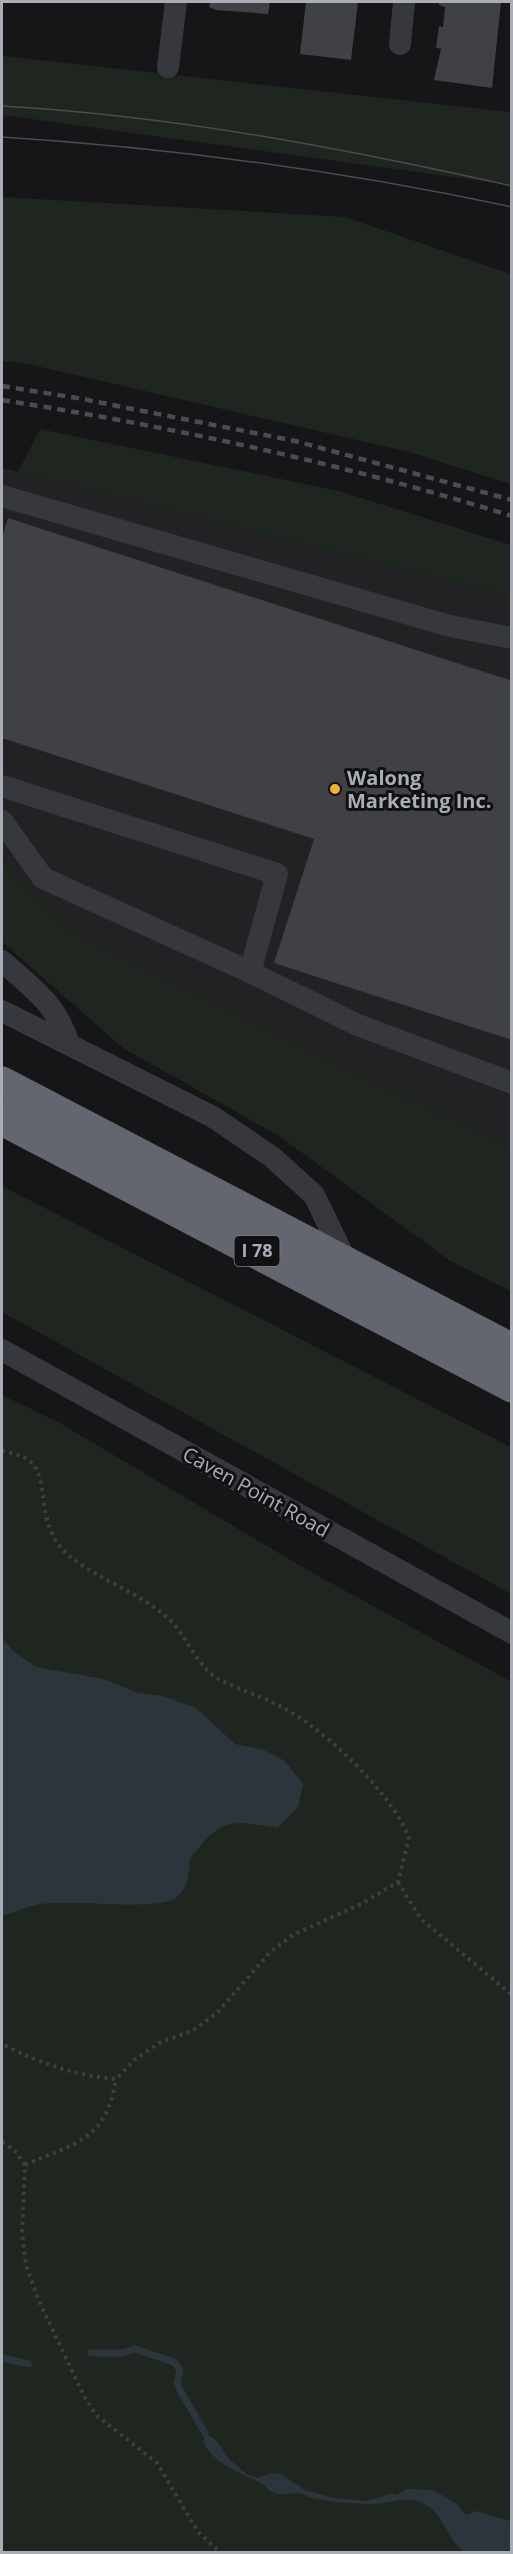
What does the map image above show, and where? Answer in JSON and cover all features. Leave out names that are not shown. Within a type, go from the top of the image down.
[{"type":"highway","name":"I 78","points":[[2,1083],[512,1350]]},
{"type":"highway","name":"I 78","points":[[2,1119],[512,1386]]},
{"type":"street","points":[[168,67],[176,2]]},
{"type":"street","points":[[400,44],[404,2]]},
{"type":"street","points":[[2,496],[450,626],[512,638]]},
{"type":"street","points":[[2,786],[277,874],[250,972]]},
{"type":"street","points":[[2,821],[43,878],[403,1044],[512,1083]]},
{"type":"street","points":[[2,961],[44,998],[62,1021],[69,1044]]},
{"type":"street","points":[[2,1011],[213,1117],[272,1157],[314,1195],[347,1263]]},
{"type":"street","name":"Caven Point Road","points":[[2,1350],[512,1633]]},
{"type":"path","points":[[2,1451],[31,1462],[38,1474],[44,1516],[50,1531],[71,1557],[154,1607],[171,1621],[214,1676],[279,1705],[358,1766],[388,1803],[409,1837],[398,1882],[422,1919],[450,1946],[512,1995]]},
{"type":"path","points":[[25,2165],[85,2138],[101,2125],[112,2103],[116,2079],[134,2060],[162,2042],[192,2031],[218,2013],[270,1952],[293,1935],[352,1908],[398,1882]]},
{"type":"path","points":[[2,2044],[25,2056],[49,2064],[90,2076],[116,2079]]},
{"type":"path","points":[[2,2142],[14,2150],[25,2165],[22,2233],[26,2265],[38,2299],[68,2366],[96,2415],[157,2463],[198,2532],[220,2553]]},
{"type":"shaded area","points":[[2,56],[511,112],[511,185],[2,115]]},
{"type":"shaded area","points":[[2,197],[345,217],[511,274],[511,484],[409,452],[28,364],[2,361]]},
{"type":"shaded area","points":[[40,429],[339,491],[511,545],[511,597],[18,472]]},
{"type":"shaded area","points":[[2,468],[511,597],[511,1148],[77,936],[2,860]]},
{"type":"shaded area","points":[[2,860],[77,936],[511,1148],[511,1291],[449,1260],[279,1136],[123,1048],[2,942]]},
{"type":"shaded area","points":[[2,1186],[511,1447],[511,1594],[2,1312]]},
{"type":"shaded area","points":[[2,1395],[58,1422],[311,1572],[512,1682],[511,2552],[2,2552]]},
{"type":"shaded area","points":[[2,1638],[13,1651],[36,1667],[104,1679],[138,1693],[163,1696],[196,1708],[235,1744],[264,1750],[285,1761],[303,1784],[298,1807],[277,1828],[237,1823],[219,1829],[190,1859],[188,1879],[184,1889],[177,1897],[168,1901],[153,1904],[41,1904],[2,1917]]},
{"type":"shaded area","points":[[205,2433],[216,2440],[229,2459],[248,2475],[258,2478],[272,2473],[281,2474],[305,2490],[333,2498],[367,2501],[393,2493],[397,2495],[407,2489],[433,2490],[457,2504],[466,2515],[476,2511],[511,2521],[511,2552],[464,2552],[452,2540],[434,2512],[428,2506],[414,2500],[362,2504],[310,2498],[299,2493],[275,2493],[214,2457],[203,2442]]},
{"type":"building","points":[[210,2],[270,2],[268,14],[216,10],[209,7]]},
{"type":"building","points":[[306,2],[358,2],[351,60],[300,54]]},
{"type":"building","points":[[439,2],[501,2],[492,88],[434,80],[441,49],[436,48],[439,26],[443,27],[445,7],[439,5]]},
{"type":"building","name":"Walong Marketing Inc.","points":[[8,518],[512,681],[512,1040],[274,963],[314,839],[2,738],[2,538]]},
{"type":"waterway","points":[[91,2353],[122,2353],[135,2349],[174,2362],[180,2370],[177,2383],[180,2390],[205,2433]]},
{"type":"waterway","points":[[2,2358],[29,2364]]},
{"type":"tram line","points":[[2,106],[130,117],[258,136],[385,159],[512,186]]},
{"type":"tram line","points":[[2,137],[194,154],[385,182],[512,207]]},
{"type":"railway","points":[[2,386],[77,398],[295,441],[512,500]]},
{"type":"railway","points":[[2,400],[131,422],[258,449],[386,480],[512,516]]},
{"type":"place","name":"Walong Marketing Inc.","points":[[335,789]]}]
